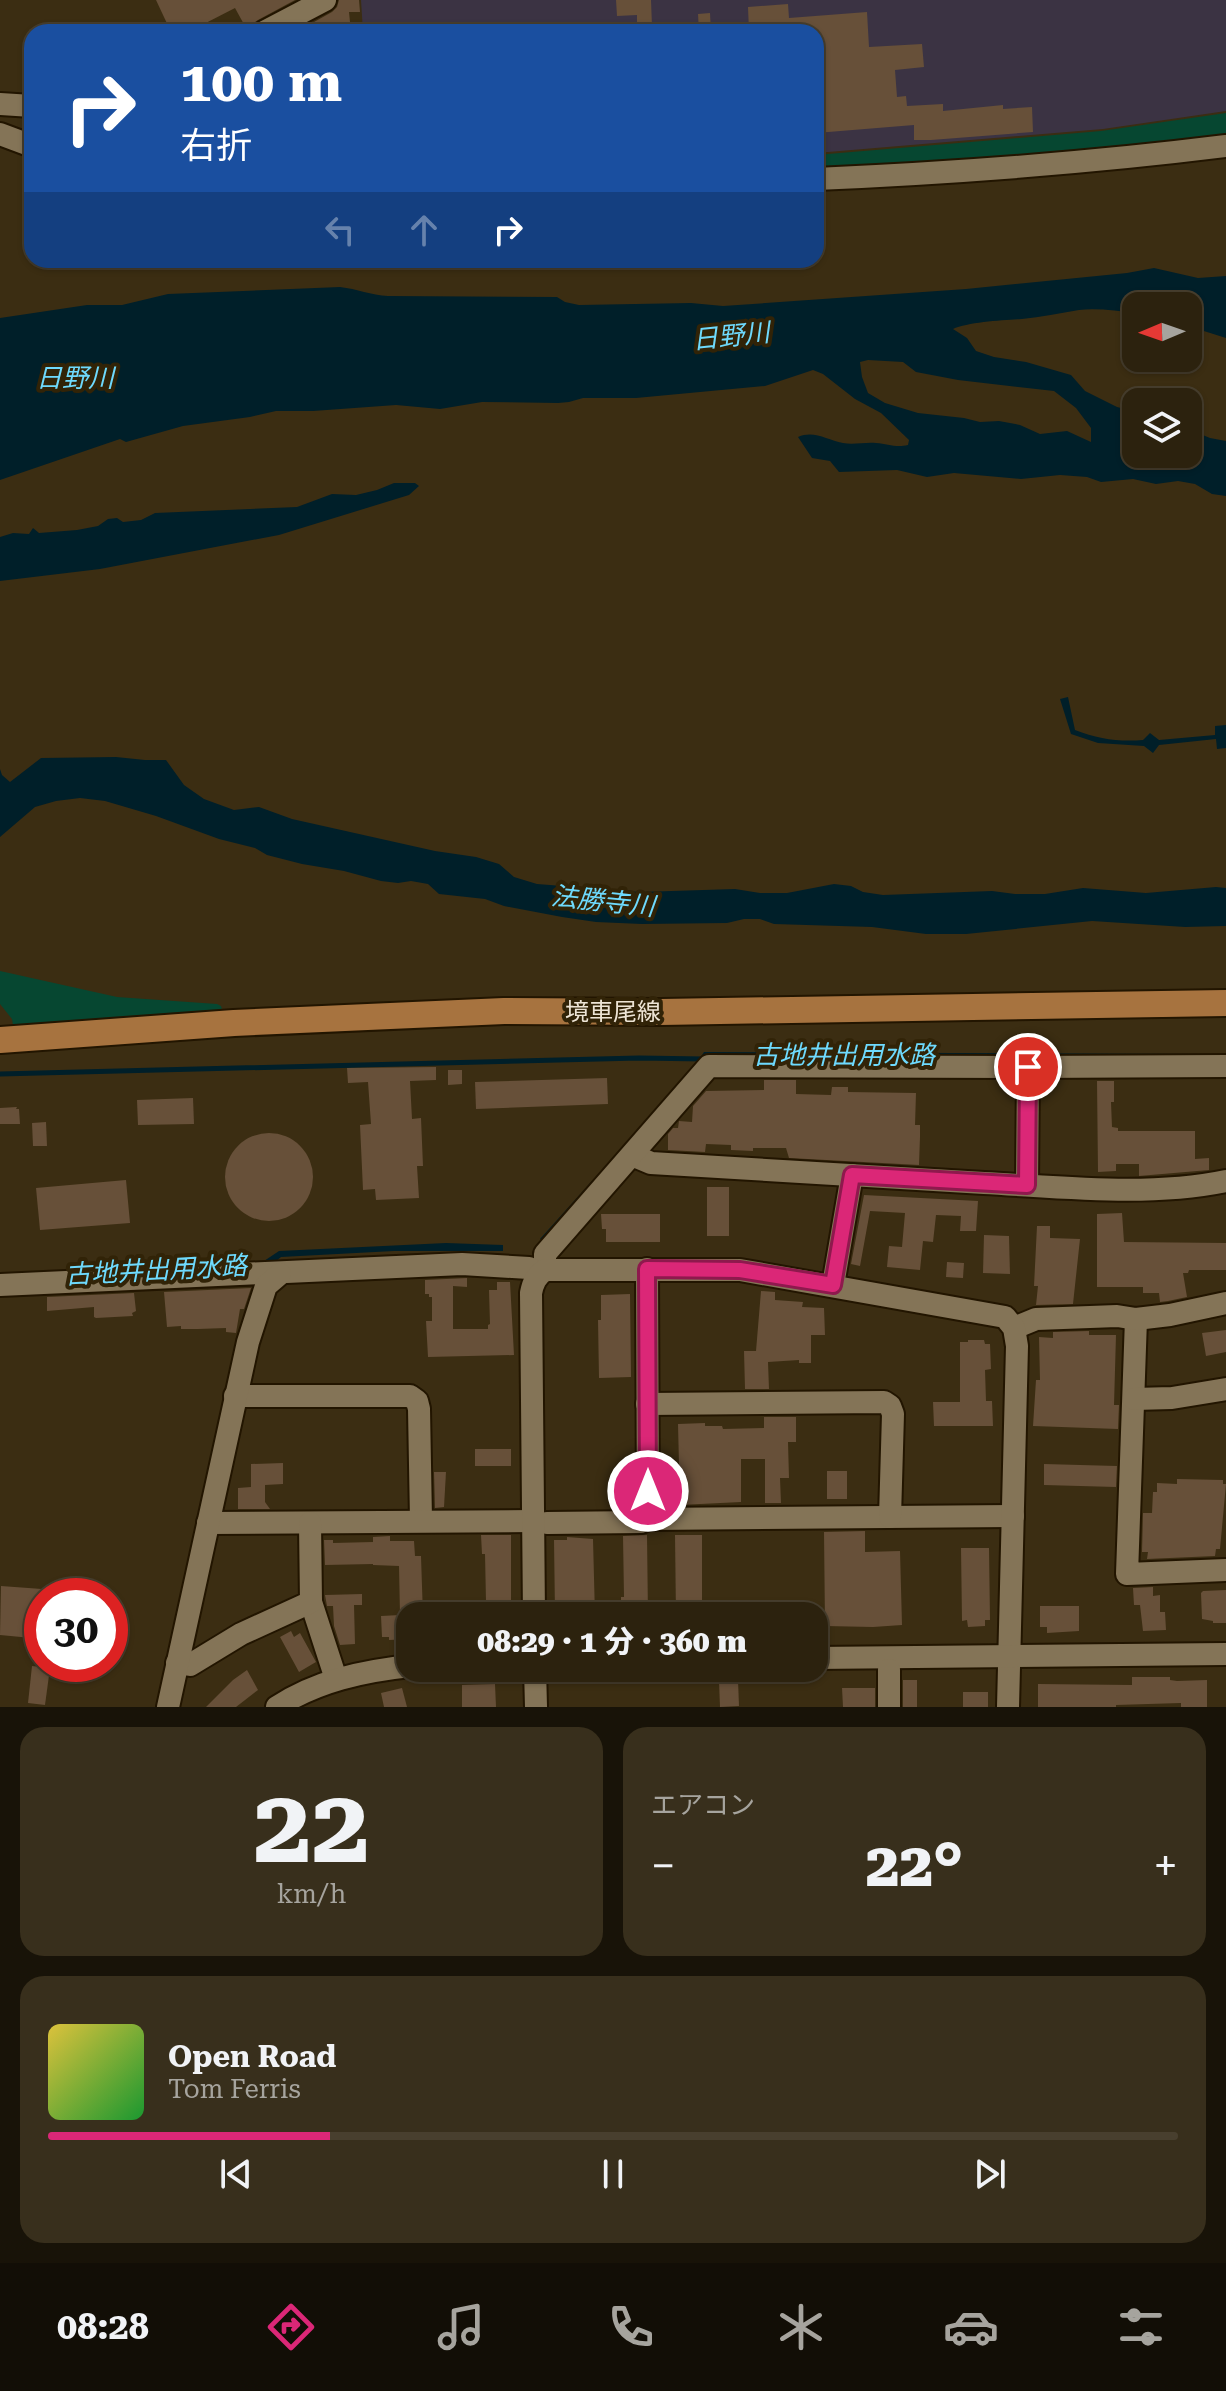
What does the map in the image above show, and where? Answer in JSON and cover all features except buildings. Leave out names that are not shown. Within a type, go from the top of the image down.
[{"type":"main road","name":"境車尾線","points":[[0,1040],[219,1024],[504,1011],[661,1012],[1226,1003]]},
{"type":"street","points":[[279,24],[325,0]]},
{"type":"street","points":[[0,104],[24,106]]},
{"type":"street","points":[[0,134],[24,143]]},
{"type":"street","points":[[824,179],[1111,160],[1226,146]]},
{"type":"street","points":[[535,1602],[540,1522],[531,1293],[542,1272],[545,1254],[709,1066],[1226,1066]]},
{"type":"street","points":[[1027,1185],[1028,1067]]},
{"type":"street","points":[[632,1155],[651,1163],[1093,1188],[1192,1188],[1226,1181]]},
{"type":"street","points":[[833,1285],[852,1175]]},
{"type":"street","points":[[0,1285],[462,1264],[529,1268],[542,1272],[740,1270],[1005,1317],[1014,1328],[1017,1346],[1008,1707]]},
{"type":"street","points":[[647,1269],[648,1519]]},
{"type":"street","points":[[168,1707],[257,1308],[266,1286],[280,1274]]},
{"type":"street","points":[[1014,1328],[1036,1319],[1117,1316],[1136,1319],[1226,1303]]},
{"type":"street","points":[[1136,1319],[1127,1574],[1226,1570]]},
{"type":"street","points":[[1134,1399],[1172,1398],[1226,1389]]},
{"type":"street","points":[[235,1396],[410,1396],[417,1401],[419,1409],[421,1520]]},
{"type":"street","points":[[647,1404],[884,1402],[893,1414],[890,1517]]},
{"type":"street","points":[[208,1523],[421,1520],[641,1522],[648,1519],[1013,1516]]},
{"type":"street","points":[[310,1523],[311,1602],[336,1679]]},
{"type":"street","points":[[177,1663],[190,1665],[241,1634],[311,1602]]},
{"type":"street","points":[[828,1658],[1226,1654]]},
{"type":"street","points":[[277,1707],[336,1679],[396,1668]]},
{"type":"street","points":[[889,1670],[889,1707]]},
{"type":"street","points":[[535,1682],[536,1707]]},
{"type":"shaded area","points":[[361,0],[1226,0],[1226,111],[1103,129],[824,152],[824,24],[362,24]]},
{"type":"green space","points":[[1226,113],[1226,138],[824,173],[824,154],[1101,131]]},
{"type":"green space","points":[[0,971],[117,997],[217,1004],[223,1013],[14,1031],[12,1019],[0,1004]]},
{"type":"water","name":"日野川","points":[[1154,268],[1198,278],[1226,276],[1226,338],[1202,330],[1202,292],[1122,292],[1122,312],[1079,310],[953,329],[967,338],[976,351],[1071,375],[1085,391],[1122,408],[1122,468],[1202,468],[1202,435],[1226,441],[1226,496],[1178,481],[1156,484],[1133,479],[1101,482],[1087,477],[1060,475],[1021,479],[954,473],[927,477],[897,470],[839,472],[830,461],[812,458],[798,437],[815,435],[847,444],[900,446],[908,445],[909,440],[881,413],[813,370],[765,386],[636,398],[583,398],[558,403],[482,402],[440,409],[396,405],[276,411],[183,426],[126,442],[120,439],[0,480],[0,318],[87,305],[122,305],[168,294],[340,287],[388,296],[557,297],[579,305],[691,303],[723,306],[966,289]],"holes":[[[860,362],[903,362],[916,372],[1054,391],[1076,408],[1091,428],[1091,442],[1067,431],[1040,434],[1020,425],[918,413],[885,403],[868,393]]]},
{"type":"water","points":[[394,483],[415,483],[419,486],[409,495],[279,535],[100,569],[0,581],[0,537],[13,533],[29,534],[33,528],[39,533],[77,530],[98,526],[108,519],[117,518],[123,522],[141,520],[155,513],[297,507],[332,494],[356,495]]},
{"type":"water","points":[[1068,697],[1075,730],[1084,733],[1125,741],[1143,740],[1150,733],[1159,740],[1215,735],[1215,726],[1226,725],[1226,748],[1217,749],[1216,739],[1159,745],[1153,753],[1144,746],[1098,743],[1071,734],[1060,699]]},
{"type":"water","name":"法勝寺川","points":[[41,758],[166,760],[184,785],[204,799],[234,810],[259,807],[292,819],[435,851],[476,857],[499,864],[514,877],[537,884],[640,892],[735,889],[787,893],[834,884],[883,895],[992,891],[1045,894],[1083,888],[1146,893],[1216,887],[1226,888],[1226,926],[1185,927],[1092,921],[966,934],[926,934],[872,927],[774,924],[760,919],[727,923],[596,922],[504,906],[485,899],[439,894],[428,884],[381,881],[302,864],[156,816],[105,801],[80,798],[35,807],[0,837],[0,769],[10,782]]},
{"type":"water","name":"古地井出用水路","points":[[704,1052],[1226,1054],[1226,1062],[708,1060],[545,1243],[540,1239],[695,1066]]},
{"type":"water","points":[[446,1243],[503,1245],[503,1251],[394,1251],[281,1257],[269,1267],[0,1274],[264,1261],[279,1251]]},
{"type":"waterway","points":[[0,1074],[704,1059]]},
{"type":"route","points":[[648,1491],[647,1269],[740,1270],[833,1285],[852,1175],[1027,1185],[1028,1067]]}]
